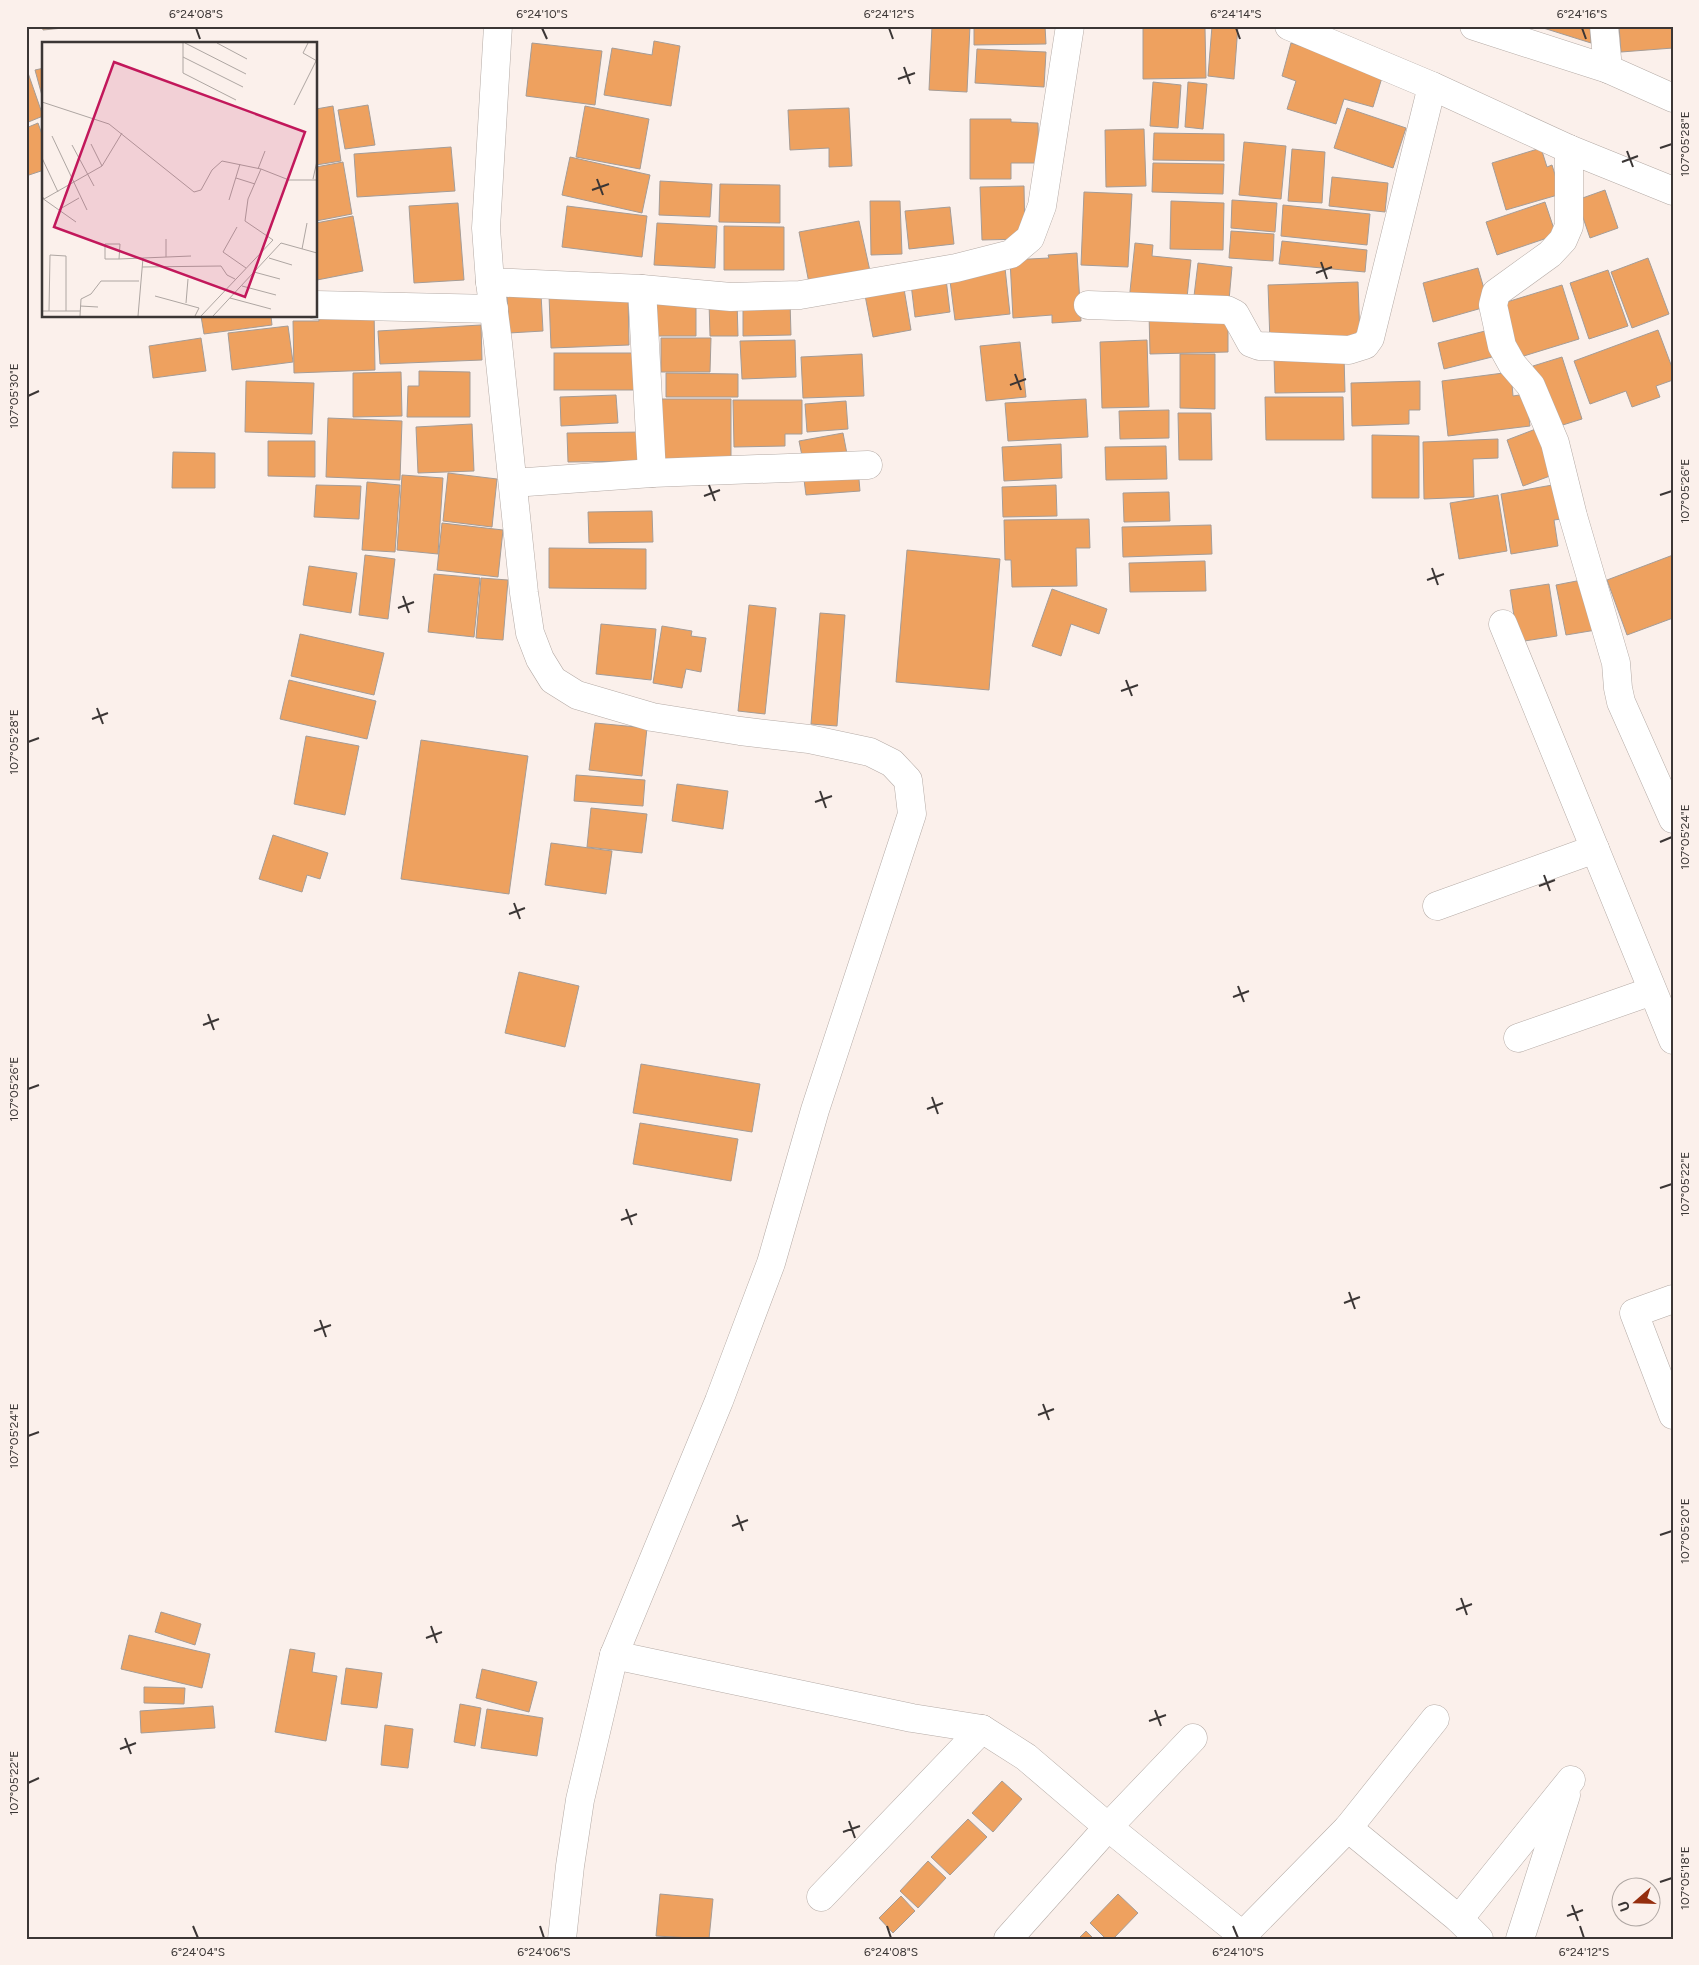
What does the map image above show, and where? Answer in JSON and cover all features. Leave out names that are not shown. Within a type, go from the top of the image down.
[{"type":"street","points":[[498,26],[486,228],[490,282],[530,632],[540,659],[553,680],[577,695],[652,717],[740,732],[809,739],[870,752],[892,763],[908,780],[912,814],[815,1110],[771,1262],[719,1401],[614,1656],[580,1800],[562,1939]]},
{"type":"street","points":[[490,282],[642,288],[731,297],[800,295],[956,268],[1011,254],[1030,238],[1042,206],[1070,26]]},
{"type":"street","points":[[1289,26],[1432,86],[1569,149],[1673,191]]},
{"type":"street","points":[[1474,26],[1608,69],[1673,98]]},
{"type":"street","points":[[1604,26],[1608,69]]},
{"type":"street","points":[[1088,305],[1227,310],[1235,314],[1251,343],[1259,346],[1349,350],[1366,345],[1370,338],[1432,86]]},
{"type":"street","points":[[1569,149],[1569,226],[1563,240],[1550,254],[1496,293],[1493,305],[1496,325],[1502,346],[1512,364],[1531,386],[1555,443],[1573,516],[1616,663],[1621,702],[1673,819]]},
{"type":"street","points":[[642,288],[652,473]]},
{"type":"street","points":[[318,305],[494,309]]},
{"type":"street","points":[[513,483],[652,473],[868,465]]},
{"type":"street","points":[[1503,624],[1673,1040]]},
{"type":"street","points":[[1437,906],[1595,849]]},
{"type":"street","points":[[1518,1038],[1652,990]]},
{"type":"street","points":[[1673,1299],[1634,1312],[1673,1415]]},
{"type":"street","points":[[614,1656],[829,1702],[982,1729],[1026,1756],[1108,1827],[1243,1937],[1348,1828],[1435,1719]]},
{"type":"street","points":[[821,1897],[982,1729]]},
{"type":"street","points":[[1008,1939],[1108,1827],[1193,1738]]},
{"type":"street","points":[[1458,1919],[1571,1780],[1520,1939]]},
{"type":"street","points":[[1348,1828],[1458,1919],[1479,1939]]},
{"type":"building","points":[[42,26],[84,26],[43,30]]},
{"type":"building","points":[[932,26],[970,26],[967,92],[929,90]]},
{"type":"building","points":[[974,26],[1045,26],[1046,44],[974,45]]},
{"type":"building","points":[[1212,26],[1238,26],[1234,79],[1208,76]]},
{"type":"building","points":[[1537,26],[1590,26],[1591,43]]},
{"type":"building","points":[[1619,26],[1673,26],[1673,48],[1621,52]]},
{"type":"building","points":[[1143,28],[1205,28],[1206,78],[1143,79]]},
{"type":"building","points":[[654,41],[680,46],[671,106],[604,95],[612,48],[652,55]]},
{"type":"building","points":[[532,43],[602,51],[595,105],[526,96]]},
{"type":"building","points":[[1291,43],[1384,71],[1373,107],[1344,99],[1336,124],[1287,109],[1296,81],[1282,76]]},
{"type":"building","points":[[977,49],[1046,52],[1044,87],[975,83]]},
{"type":"building","points":[[42,68],[42,96],[35,70]]},
{"type":"building","points":[[26,71],[42,116],[26,123]]},
{"type":"building","points":[[1153,82],[1181,85],[1178,128],[1150,126]]},
{"type":"building","points":[[1188,82],[1207,84],[1203,129],[1185,127]]},
{"type":"building","points":[[368,105],[375,145],[345,149],[338,110]]},
{"type":"building","points":[[333,106],[341,161],[318,165],[318,109]]},
{"type":"building","points":[[585,106],[649,119],[640,169],[576,157]]},
{"type":"building","points":[[849,108],[852,166],[829,167],[829,148],[790,150],[788,110]]},
{"type":"building","points":[[1347,108],[1406,128],[1393,168],[1334,148]]},
{"type":"building","points":[[970,119],[1011,119],[1011,122],[1038,123],[1039,163],[1011,163],[1011,179],[970,179]]},
{"type":"building","points":[[38,123],[42,134],[42,171],[26,176],[26,128]]},
{"type":"building","points":[[1144,129],[1146,186],[1106,187],[1105,130]]},
{"type":"building","points":[[1154,133],[1224,134],[1224,161],[1153,160]]},
{"type":"building","points":[[1244,142],[1286,146],[1281,199],[1239,195]]},
{"type":"building","points":[[451,147],[455,191],[357,197],[354,154]]},
{"type":"building","points":[[1541,148],[1547,167],[1552,165],[1561,194],[1506,210],[1492,163]]},
{"type":"building","points":[[1292,149],[1325,152],[1322,203],[1288,201]]},
{"type":"building","points":[[570,157],[650,175],[642,213],[562,195]]},
{"type":"building","points":[[343,162],[352,214],[318,221],[318,167]]},
{"type":"building","points":[[1153,163],[1224,164],[1223,194],[1152,192]]},
{"type":"building","points":[[1332,177],[1388,183],[1385,212],[1329,206]]},
{"type":"building","points":[[660,181],[712,184],[710,217],[659,215]]},
{"type":"building","points":[[720,184],[780,185],[780,223],[719,222]]},
{"type":"building","points":[[1024,186],[1025,239],[982,240],[980,187]]},
{"type":"building","points":[[1605,190],[1618,228],[1590,238],[1577,200]]},
{"type":"building","points":[[1084,192],[1132,194],[1128,267],[1081,265]]},
{"type":"building","points":[[1232,200],[1277,203],[1275,232],[1231,228]]},
{"type":"building","points":[[870,201],[900,201],[902,254],[871,255]]},
{"type":"building","points":[[1171,201],[1224,203],[1223,250],[1170,249]]},
{"type":"building","points":[[1545,202],[1556,235],[1497,255],[1486,222]]},
{"type":"building","points":[[458,203],[464,280],[414,283],[409,206]]},
{"type":"building","points":[[1283,205],[1370,214],[1367,245],[1281,236]]},
{"type":"building","points":[[567,206],[647,216],[642,257],[562,247]]},
{"type":"building","points":[[950,207],[954,244],[909,249],[905,211]]},
{"type":"building","points":[[353,216],[363,271],[318,280],[318,223]]},
{"type":"building","points":[[859,221],[870,271],[809,283],[799,232]]},
{"type":"building","points":[[657,223],[717,226],[715,268],[654,265]]},
{"type":"building","points":[[724,226],[784,227],[784,270],[724,270]]},
{"type":"building","points":[[1231,231],[1274,234],[1273,261],[1229,258]]},
{"type":"building","points":[[1282,241],[1367,250],[1365,272],[1279,264]]},
{"type":"building","points":[[1135,243],[1153,245],[1152,256],[1191,260],[1186,307],[1129,301]]},
{"type":"building","points":[[1077,253],[1081,321],[1052,323],[1052,315],[1013,318],[1010,260],[1049,258],[1048,255]]},
{"type":"building","points":[[1648,258],[1669,314],[1632,328],[1611,272]]},
{"type":"building","points":[[1198,263],[1232,267],[1229,300],[1194,296]]},
{"type":"building","points":[[1005,268],[1010,314],[955,320],[949,273]]},
{"type":"building","points":[[1478,268],[1489,306],[1433,322],[1423,283]]},
{"type":"building","points":[[1608,270],[1628,326],[1589,339],[1570,283]]},
{"type":"building","points":[[946,279],[950,312],[915,317],[911,284]]},
{"type":"building","points":[[1358,282],[1360,339],[1270,342],[1268,285]]},
{"type":"building","points":[[903,283],[911,330],[873,337],[864,290]]},
{"type":"building","points":[[1562,285],[1579,339],[1514,359],[1497,305]]},
{"type":"building","points":[[628,292],[629,345],[551,348],[549,295]]},
{"type":"building","points":[[541,294],[543,331],[509,333],[507,296]]},
{"type":"building","points":[[648,301],[696,301],[696,336],[647,336]]},
{"type":"building","points":[[737,301],[738,336],[710,336],[709,302]]},
{"type":"building","points":[[790,301],[791,335],[743,336],[743,302]]},
{"type":"building","points":[[318,308],[374,309],[375,370],[294,373],[293,321],[319,321]]},
{"type":"building","points":[[1193,312],[1193,323],[1228,322],[1228,352],[1150,354],[1149,313]]},
{"type":"building","points":[[201,318],[271,318],[272,325],[204,334]]},
{"type":"building","points":[[481,325],[482,360],[380,364],[378,331]]},
{"type":"building","points":[[288,326],[293,362],[232,370],[228,333]]},
{"type":"building","points":[[1489,330],[1496,356],[1444,369],[1438,343]]},
{"type":"building","points":[[1658,330],[1673,370],[1673,380],[1656,386],[1660,397],[1632,407],[1626,391],[1590,404],[1574,361]]},
{"type":"building","points":[[201,338],[206,371],[153,378],[149,346]]},
{"type":"building","points":[[661,338],[711,338],[710,372],[661,372]]},
{"type":"building","points":[[795,340],[796,377],[742,379],[740,341]]},
{"type":"building","points":[[1147,340],[1149,407],[1102,408],[1100,342]]},
{"type":"building","points":[[1020,342],[1026,397],[986,401],[980,346]]},
{"type":"building","points":[[554,353],[637,353],[637,390],[554,390]]},
{"type":"building","points":[[862,354],[864,396],[803,398],[801,357]]},
{"type":"building","points":[[1180,354],[1215,354],[1215,409],[1180,408]]},
{"type":"building","points":[[1344,357],[1345,392],[1275,393],[1274,358]]},
{"type":"building","points":[[1562,357],[1582,419],[1553,428],[1533,366]]},
{"type":"building","points":[[419,371],[470,372],[470,417],[407,417],[408,386],[419,386]]},
{"type":"building","points":[[401,372],[402,416],[353,417],[353,373]]},
{"type":"building","points":[[1511,372],[1513,396],[1526,394],[1530,426],[1448,436],[1442,381]]},
{"type":"building","points":[[666,373],[738,374],[738,397],[666,397]]},
{"type":"building","points":[[246,381],[314,383],[312,434],[245,432]]},
{"type":"building","points":[[1420,381],[1420,410],[1409,410],[1409,424],[1352,426],[1351,383]]},
{"type":"building","points":[[616,395],[618,423],[561,426],[560,397]]},
{"type":"building","points":[[1265,397],[1343,397],[1344,440],[1266,440]]},
{"type":"building","points":[[659,399],[731,399],[731,463],[660,462]]},
{"type":"building","points":[[1086,399],[1088,437],[1008,441],[1005,403]]},
{"type":"building","points":[[733,400],[802,400],[802,434],[785,434],[785,446],[734,447]]},
{"type":"building","points":[[846,401],[848,429],[807,432],[805,404]]},
{"type":"building","points":[[1169,410],[1169,438],[1120,439],[1119,411]]},
{"type":"building","points":[[1178,413],[1211,413],[1212,460],[1179,460]]},
{"type":"building","points":[[328,418],[402,421],[400,480],[326,477]]},
{"type":"building","points":[[472,424],[474,471],[418,473],[416,427]]},
{"type":"building","points":[[1541,427],[1558,473],[1523,486],[1507,440]]},
{"type":"building","points":[[644,432],[644,461],[568,462],[567,433]]},
{"type":"building","points":[[843,433],[847,454],[803,461],[799,441]]},
{"type":"building","points":[[1372,435],[1419,436],[1419,498],[1372,498]]},
{"type":"building","points":[[1498,439],[1498,458],[1473,459],[1474,497],[1424,499],[1423,442]]},
{"type":"building","points":[[268,441],[315,441],[315,477],[268,476]]},
{"type":"building","points":[[1061,444],[1062,478],[1004,481],[1002,447]]},
{"type":"building","points":[[1166,446],[1167,479],[1106,480],[1105,447]]},
{"type":"building","points":[[173,452],[215,453],[215,488],[172,488]]},
{"type":"building","points":[[858,468],[860,491],[806,495],[803,472]]},
{"type":"building","points":[[448,473],[497,479],[492,527],[443,521]]},
{"type":"building","points":[[402,475],[443,478],[438,554],[397,550]]},
{"type":"building","points":[[367,482],[400,485],[395,552],[362,550]]},
{"type":"building","points":[[1564,483],[1569,518],[1554,520],[1558,546],[1511,554],[1501,494]]},
{"type":"building","points":[[316,485],[361,486],[359,519],[314,517]]},
{"type":"building","points":[[1056,485],[1057,516],[1003,517],[1002,487]]},
{"type":"building","points":[[1169,492],[1170,521],[1124,522],[1123,493]]},
{"type":"building","points":[[1498,495],[1507,551],[1459,559],[1450,503]]},
{"type":"building","points":[[652,511],[653,542],[589,543],[588,512]]},
{"type":"building","points":[[1089,519],[1090,548],[1076,548],[1077,586],[1012,587],[1011,560],[1005,560],[1004,520]]},
{"type":"building","points":[[442,523],[503,530],[498,577],[437,570]]},
{"type":"building","points":[[1211,525],[1212,554],[1123,557],[1122,527]]},
{"type":"building","points":[[549,548],[646,549],[646,589],[549,588]]},
{"type":"building","points":[[907,550],[1000,559],[989,690],[896,682]]},
{"type":"building","points":[[365,555],[395,559],[388,619],[359,615]]},
{"type":"building","points":[[1673,555],[1673,618],[1627,635],[1607,580]]},
{"type":"building","points":[[1205,561],[1206,591],[1130,592],[1129,563]]},
{"type":"building","points":[[309,566],[357,573],[351,613],[303,605]]},
{"type":"building","points":[[434,574],[480,578],[474,637],[428,632]]},
{"type":"building","points":[[481,578],[508,580],[503,640],[476,638]]},
{"type":"building","points":[[1587,579],[1596,630],[1566,635],[1556,585]]},
{"type":"building","points":[[1549,584],[1557,636],[1518,642],[1510,590]]},
{"type":"building","points":[[1052,589],[1107,609],[1099,634],[1071,624],[1061,656],[1032,646]]},
{"type":"building","points":[[749,605],[776,608],[765,714],[738,711]]},
{"type":"building","points":[[820,613],[845,615],[837,726],[811,724]]},
{"type":"building","points":[[601,624],[656,629],[651,680],[596,674]]},
{"type":"building","points":[[662,626],[692,631],[691,636],[706,638],[701,672],[686,669],[682,688],[653,683]]},
{"type":"building","points":[[300,634],[384,653],[374,695],[291,676]]},
{"type":"building","points":[[289,680],[376,701],[367,739],[280,719]]},
{"type":"building","points":[[595,723],[647,728],[642,776],[589,770]]},
{"type":"building","points":[[306,736],[359,746],[345,815],[294,804]]},
{"type":"building","points":[[421,740],[528,756],[509,894],[401,879]]},
{"type":"building","points":[[576,775],[645,780],[643,806],[574,801]]},
{"type":"building","points":[[677,784],[728,791],[723,829],[672,821]]},
{"type":"building","points":[[591,808],[647,814],[642,853],[587,847]]},
{"type":"building","points":[[273,835],[328,853],[320,879],[307,875],[302,892],[259,879]]},
{"type":"building","points":[[551,843],[612,851],[606,894],[545,885]]},
{"type":"building","points":[[519,972],[579,986],[565,1047],[505,1033]]},
{"type":"building","points":[[641,1064],[760,1084],[752,1132],[633,1113]]},
{"type":"building","points":[[640,1123],[738,1139],[731,1181],[633,1164]]},
{"type":"building","points":[[161,1612],[201,1624],[195,1645],[155,1632]]},
{"type":"building","points":[[129,1635],[210,1654],[202,1688],[121,1669]]},
{"type":"building","points":[[290,1649],[315,1653],[312,1672],[337,1676],[326,1741],[275,1732]]},
{"type":"building","points":[[346,1668],[382,1673],[377,1708],[341,1704]]},
{"type":"building","points":[[482,1669],[537,1682],[529,1712],[476,1698]]},
{"type":"building","points":[[144,1687],[185,1688],[184,1704],[144,1703]]},
{"type":"building","points":[[460,1704],[481,1708],[475,1746],[454,1742]]},
{"type":"building","points":[[213,1706],[215,1728],[141,1733],[140,1711]]},
{"type":"building","points":[[487,1709],[543,1718],[537,1756],[481,1748]]},
{"type":"building","points":[[385,1725],[413,1729],[408,1768],[381,1765]]},
{"type":"building","points":[[1002,1781],[1022,1799],[993,1832],[972,1813]]},
{"type":"building","points":[[968,1819],[987,1837],[950,1875],[931,1857]]},
{"type":"building","points":[[928,1861],[946,1878],[918,1908],[900,1891]]},
{"type":"building","points":[[660,1894],[713,1899],[709,1939],[656,1936]]},
{"type":"building","points":[[1118,1894],[1138,1913],[1113,1939],[1106,1939],[1090,1923]]},
{"type":"building","points":[[901,1896],[915,1911],[893,1933],[879,1918]]},
{"type":"building","points":[[1086,1931],[1094,1939],[1078,1939]]}]
